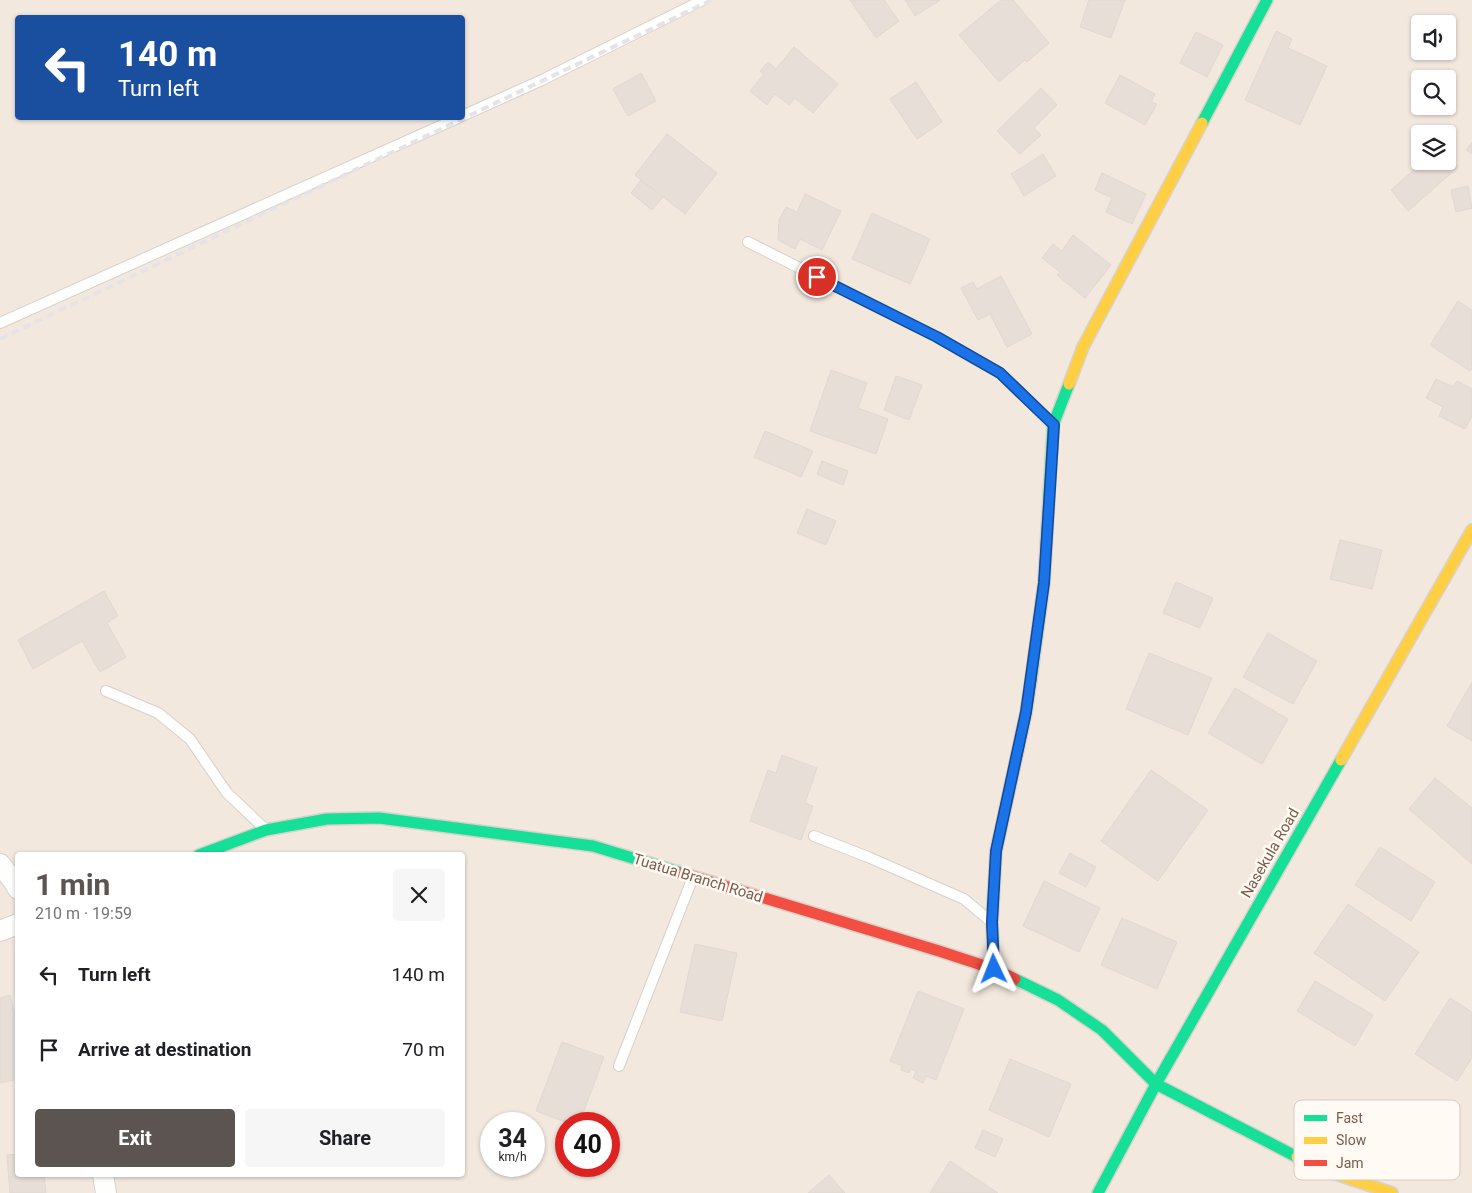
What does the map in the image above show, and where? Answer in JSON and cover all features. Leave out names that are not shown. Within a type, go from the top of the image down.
[{"type":"street","points":[[994,969],[992,922],[996,851],[1026,712],[1044,583],[1054,425],[1083,347],[1267,0]]},
{"type":"street","name":"Nasekula Road","points":[[1098,1193],[1156,1084],[1472,530]]},
{"type":"street","name":"Tuatua Branch Road","points":[[207,852],[266,830],[327,818],[379,818],[593,846],[994,969],[1058,1000],[1102,1030],[1156,1084],[1294,1156]]},
{"type":"street","points":[[0,864],[15,884]]},
{"type":"street","points":[[0,931],[15,925]]},
{"type":"street","points":[[103,1177],[106,1193]]},
{"type":"street","name":"Tuatua Branch Road","points":[[1354,1180],[1392,1193]]},
{"type":"lane","points":[[465,115],[542,80],[703,0]]},
{"type":"lane","points":[[0,323],[454,120]]},
{"type":"lane","points":[[748,242],[937,337],[1000,373],[1054,425]]},
{"type":"lane","points":[[106,691],[158,712],[190,739],[227,793],[266,830]]},
{"type":"lane","points":[[814,836],[868,857],[964,899],[992,922]]},
{"type":"lane","points":[[619,1066],[693,876]]},
{"type":"shaded area","points":[[0,0],[1472,0],[1472,1193],[0,1193]]},
{"type":"building","points":[[850,0],[884,0],[899,21],[876,38]]},
{"type":"building","points":[[905,0],[940,0],[915,16]]},
{"type":"building","points":[[1001,0],[1013,0],[1049,43],[999,82],[959,35]]},
{"type":"building","points":[[1089,0],[1125,0],[1111,38],[1080,27]]},
{"type":"building","points":[[1276,31],[1292,39],[1288,48],[1327,66],[1300,125],[1245,100]]},
{"type":"building","points":[[1196,32],[1223,45],[1207,77],[1180,63]]},
{"type":"building","points":[[794,47],[838,84],[813,113],[795,98],[789,105],[775,94],[767,105],[750,91],[764,74],[760,71],[768,62],[776,69]]},
{"type":"building","points":[[641,73],[656,101],[628,116],[613,89]]},
{"type":"building","points":[[1120,75],[1155,94],[1151,102],[1157,104],[1145,125],[1105,103]]},
{"type":"building","points":[[916,82],[942,122],[917,139],[890,99]]},
{"type":"building","points":[[1041,88],[1057,105],[1034,128],[1041,135],[1020,154],[997,131]]},
{"type":"building","points":[[667,134],[717,173],[685,214],[635,175]]},
{"type":"building","points":[[1472,142],[1472,154],[1466,150]]},
{"type":"building","points":[[1043,154],[1056,176],[1024,196],[1011,174]]},
{"type":"building","points":[[1414,170],[1455,170],[1408,211],[1391,190]]},
{"type":"building","points":[[1102,173],[1146,194],[1132,224],[1106,212],[1112,198],[1095,190]]},
{"type":"building","points":[[641,180],[663,197],[652,210],[631,193]]},
{"type":"building","points":[[1468,186],[1472,208],[1456,212],[1451,190]]},
{"type":"building","points":[[805,194],[841,211],[822,250],[800,239],[795,249],[778,240],[779,220],[786,207],[797,212]]},
{"type":"building","points":[[872,213],[930,239],[910,284],[852,259]]},
{"type":"building","points":[[1073,235],[1111,265],[1085,298],[1057,275],[1060,272],[1042,258],[1053,244],[1062,251]]},
{"type":"building","points":[[1001,276],[1032,334],[1007,347],[990,314],[978,320],[961,288],[973,282],[977,289]]},
{"type":"building","points":[[1458,301],[1472,310],[1472,368],[1470,371],[1430,345]]},
{"type":"building","points":[[831,370],[867,383],[858,408],[888,419],[876,454],[810,431]]},
{"type":"building","points":[[896,376],[922,385],[909,420],[884,410]]},
{"type":"building","points":[[1436,379],[1453,387],[1457,381],[1472,389],[1472,416],[1465,429],[1439,416],[1443,407],[1426,398]]},
{"type":"building","points":[[765,431],[813,451],[801,477],[754,457]]},
{"type":"building","points":[[822,461],[848,471],[843,485],[817,474]]},
{"type":"building","points":[[807,509],[836,521],[826,545],[797,533]]},
{"type":"building","points":[[1340,540],[1382,550],[1372,589],[1330,579]]},
{"type":"building","points":[[1176,582],[1213,598],[1200,628],[1163,613]]},
{"type":"building","points":[[104,591],[118,616],[107,623],[126,657],[100,672],[82,641],[33,669],[18,640]]},
{"type":"building","points":[[1268,633],[1317,661],[1293,704],[1243,677]]},
{"type":"building","points":[[1149,653],[1212,678],[1188,735],[1126,709]]},
{"type":"building","points":[[1472,682],[1472,741],[1447,726]]},
{"type":"building","points":[[1235,688],[1288,719],[1262,764],[1208,733]]},
{"type":"building","points":[[782,755],[817,768],[805,803],[813,806],[801,840],[750,821],[768,770],[776,773]]},
{"type":"building","points":[[1151,770],[1208,810],[1158,881],[1101,841]]},
{"type":"building","points":[[1435,778],[1472,808],[1472,864],[1409,809]]},
{"type":"building","points":[[1380,847],[1435,882],[1411,921],[1355,885]]},
{"type":"building","points":[[1070,853],[1096,867],[1086,887],[1059,873]]},
{"type":"building","points":[[1044,881],[1100,908],[1079,952],[1023,926]]},
{"type":"building","points":[[1348,904],[1419,952],[1385,1001],[1314,953]]},
{"type":"building","points":[[1122,918],[1177,942],[1157,989],[1101,965]]},
{"type":"building","points":[[695,944],[737,953],[722,1021],[680,1012]]},
{"type":"building","points":[[1315,981],[1373,1015],[1355,1046],[1297,1011]]},
{"type":"building","points":[[918,991],[964,1009],[936,1080],[926,1076],[923,1083],[913,1078],[916,1071],[911,1069],[909,1073],[901,1070],[902,1066],[890,1061]]},
{"type":"building","points":[[10,995],[15,1016],[15,1080],[0,1083],[0,998]]},
{"type":"building","points":[[1450,998],[1472,1012],[1472,1058],[1457,1081],[1415,1054]]},
{"type":"building","points":[[562,1042],[604,1057],[583,1112],[555,1112],[555,1118],[545,1114],[545,1112],[536,1111]]},
{"type":"building","points":[[1010,1059],[1071,1084],[1049,1137],[989,1110]]},
{"type":"building","points":[[983,1130],[1003,1139],[995,1157],[975,1148]]},
{"type":"building","points":[[15,1154],[15,1177],[44,1177],[46,1193],[10,1193],[7,1155]]},
{"type":"building","points":[[950,1161],[998,1193],[930,1193]]},
{"type":"building","points":[[829,1175],[845,1193],[808,1193]]},
{"type":"railway","points":[[465,118],[712,0]]},
{"type":"railway","points":[[0,339],[460,120]]},
{"type":"traffic: fast","points":[[1202,123],[1267,0]]},
{"type":"traffic: fast","points":[[1031,680],[1044,583],[1053,425],[1069,384]]},
{"type":"traffic: fast","points":[[1098,1193],[1156,1084],[1341,760]]},
{"type":"traffic: fast","points":[[207,852],[266,830],[327,819],[379,818],[593,846],[682,873]]},
{"type":"traffic: fast","points":[[1015,979],[1058,1000],[1102,1030],[1156,1084],[1294,1155]]},
{"type":"traffic: slow","points":[[1069,384],[1083,347],[1202,123]]},
{"type":"traffic: slow","points":[[1341,760],[1472,530]]},
{"type":"traffic: slow","points":[[1354,1180],[1392,1193]]},
{"type":"traffic: jam","points":[[994,969],[992,922],[996,851],[1026,713],[1031,680]]},
{"type":"traffic: jam","points":[[682,873],[939,951],[994,969],[1015,979]]},
{"type":"route","points":[[817,277],[937,337],[1000,373],[1054,425],[1044,583],[1026,712],[996,851],[992,922],[994,969]]}]
